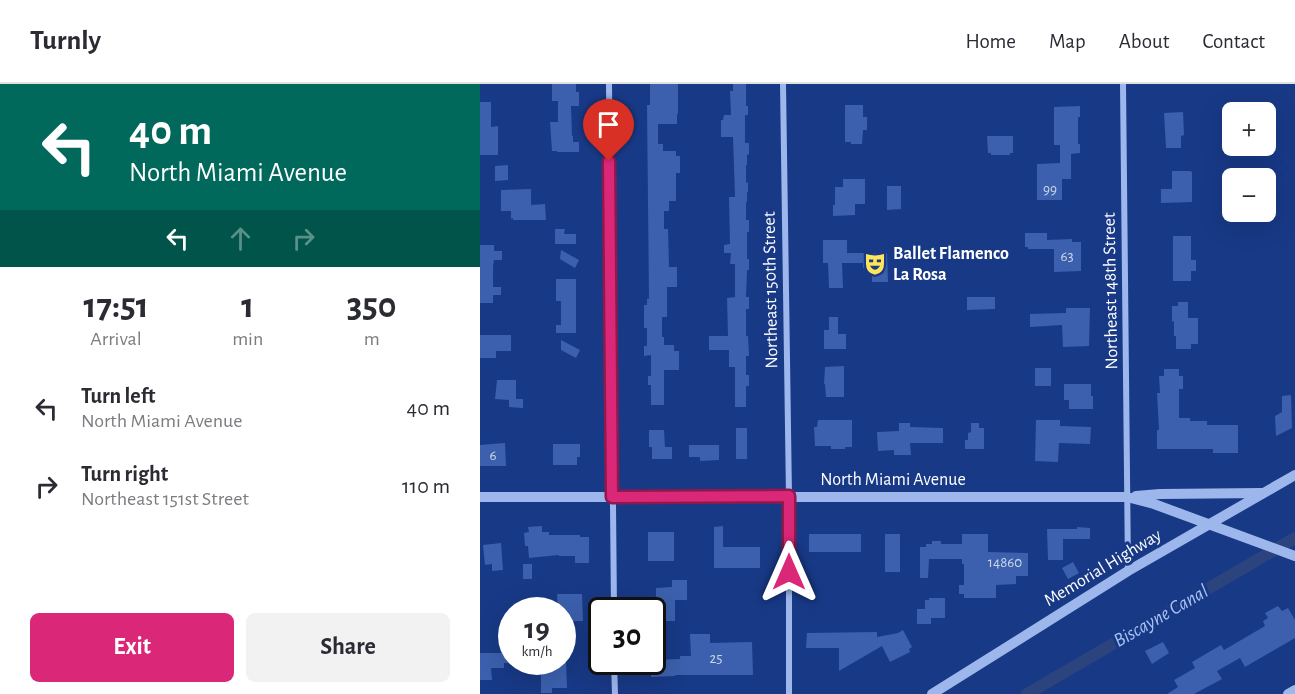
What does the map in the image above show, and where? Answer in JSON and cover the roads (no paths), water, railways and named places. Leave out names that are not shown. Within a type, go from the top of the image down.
[{"type":"street","points":[[609,84],[614,597]]},
{"type":"street","name":"Northeast 150th Street","points":[[783,84],[789,496],[789,694]]},
{"type":"street","name":"Northeast 148th Street","points":[[1123,84],[1128,571]]},
{"type":"street","name":"Memorial Highway","points":[[932,694],[1128,571],[1295,475]]},
{"type":"street","points":[[1127,497],[1160,494],[1265,492]]},
{"type":"street","name":"North Miami Avenue","points":[[480,497],[1127,497],[1154,504],[1295,556]]},
{"type":"street","points":[[615,675],[615,694]]},
{"type":"street","points":[[1288,694],[1295,690]]},
{"type":"waterway","name":"Biscayne Canal","points":[[1027,694],[1295,538]]},
{"type":"place","name":"Ballet Flamenco La Rosa","points":[[875,264]]}]
